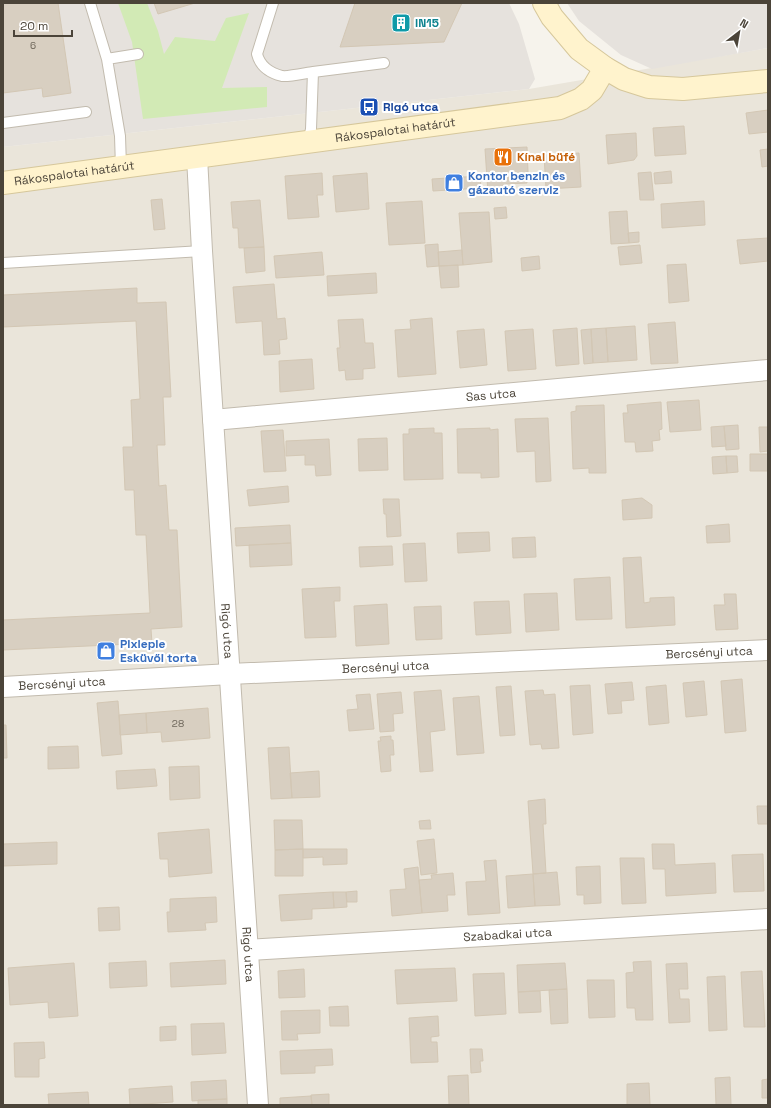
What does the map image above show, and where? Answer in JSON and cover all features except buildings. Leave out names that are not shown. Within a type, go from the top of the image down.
[{"type":"street","points":[[544,3],[552,17],[579,49],[605,68],[624,79],[649,87],[683,88],[768,81]]},
{"type":"street","name":"Rákospalotai határút","points":[[3,183],[560,108],[581,99],[592,90],[605,68]]},
{"type":"street","name":"Rigó utca","points":[[197,157],[258,1105]]},
{"type":"street","name":"Sas utca","points":[[213,420],[768,370]]},
{"type":"street","name":"Bercsényi utca","points":[[3,687],[230,674],[768,650]]},
{"type":"street","name":"Szabadkai utca","points":[[248,950],[768,919]]},
{"type":"lane","points":[[90,3],[107,59],[120,136],[121,167]]},
{"type":"lane","points":[[273,3],[256,54],[259,62],[266,69],[282,76],[384,63]]},
{"type":"lane","points":[[107,59],[138,54]]},
{"type":"lane","points":[[308,142],[311,129],[313,72]]},
{"type":"lane","points":[[3,123],[86,112]]},
{"type":"lane","points":[[3,263],[202,251]]},
{"type":"shaded area","points":[[3,3],[509,3],[519,24],[535,79],[529,89],[3,147]]},
{"type":"shaded area","points":[[567,3],[768,3],[768,48],[652,69],[621,55],[579,21]]},
{"type":"shaded area","points":[[768,48],[768,1105],[3,1105],[3,147],[529,89]]},
{"type":"green space","points":[[118,3],[147,3],[158,31],[164,54],[175,37],[215,41],[226,18],[249,13],[222,88],[267,87],[267,107],[143,119],[132,42]]},
{"type":"place","name":"IN15","points":[[401,23]]},
{"type":"place","name":"Rigó utca","points":[[369,107]]},
{"type":"place","name":"Kínai büfé","points":[[503,157]]},
{"type":"place","name":"Kontor benzin és gázautó szerviz","points":[[454,183]]},
{"type":"place","name":"Pixiepie Esküvői torta","points":[[106,651]]}]
